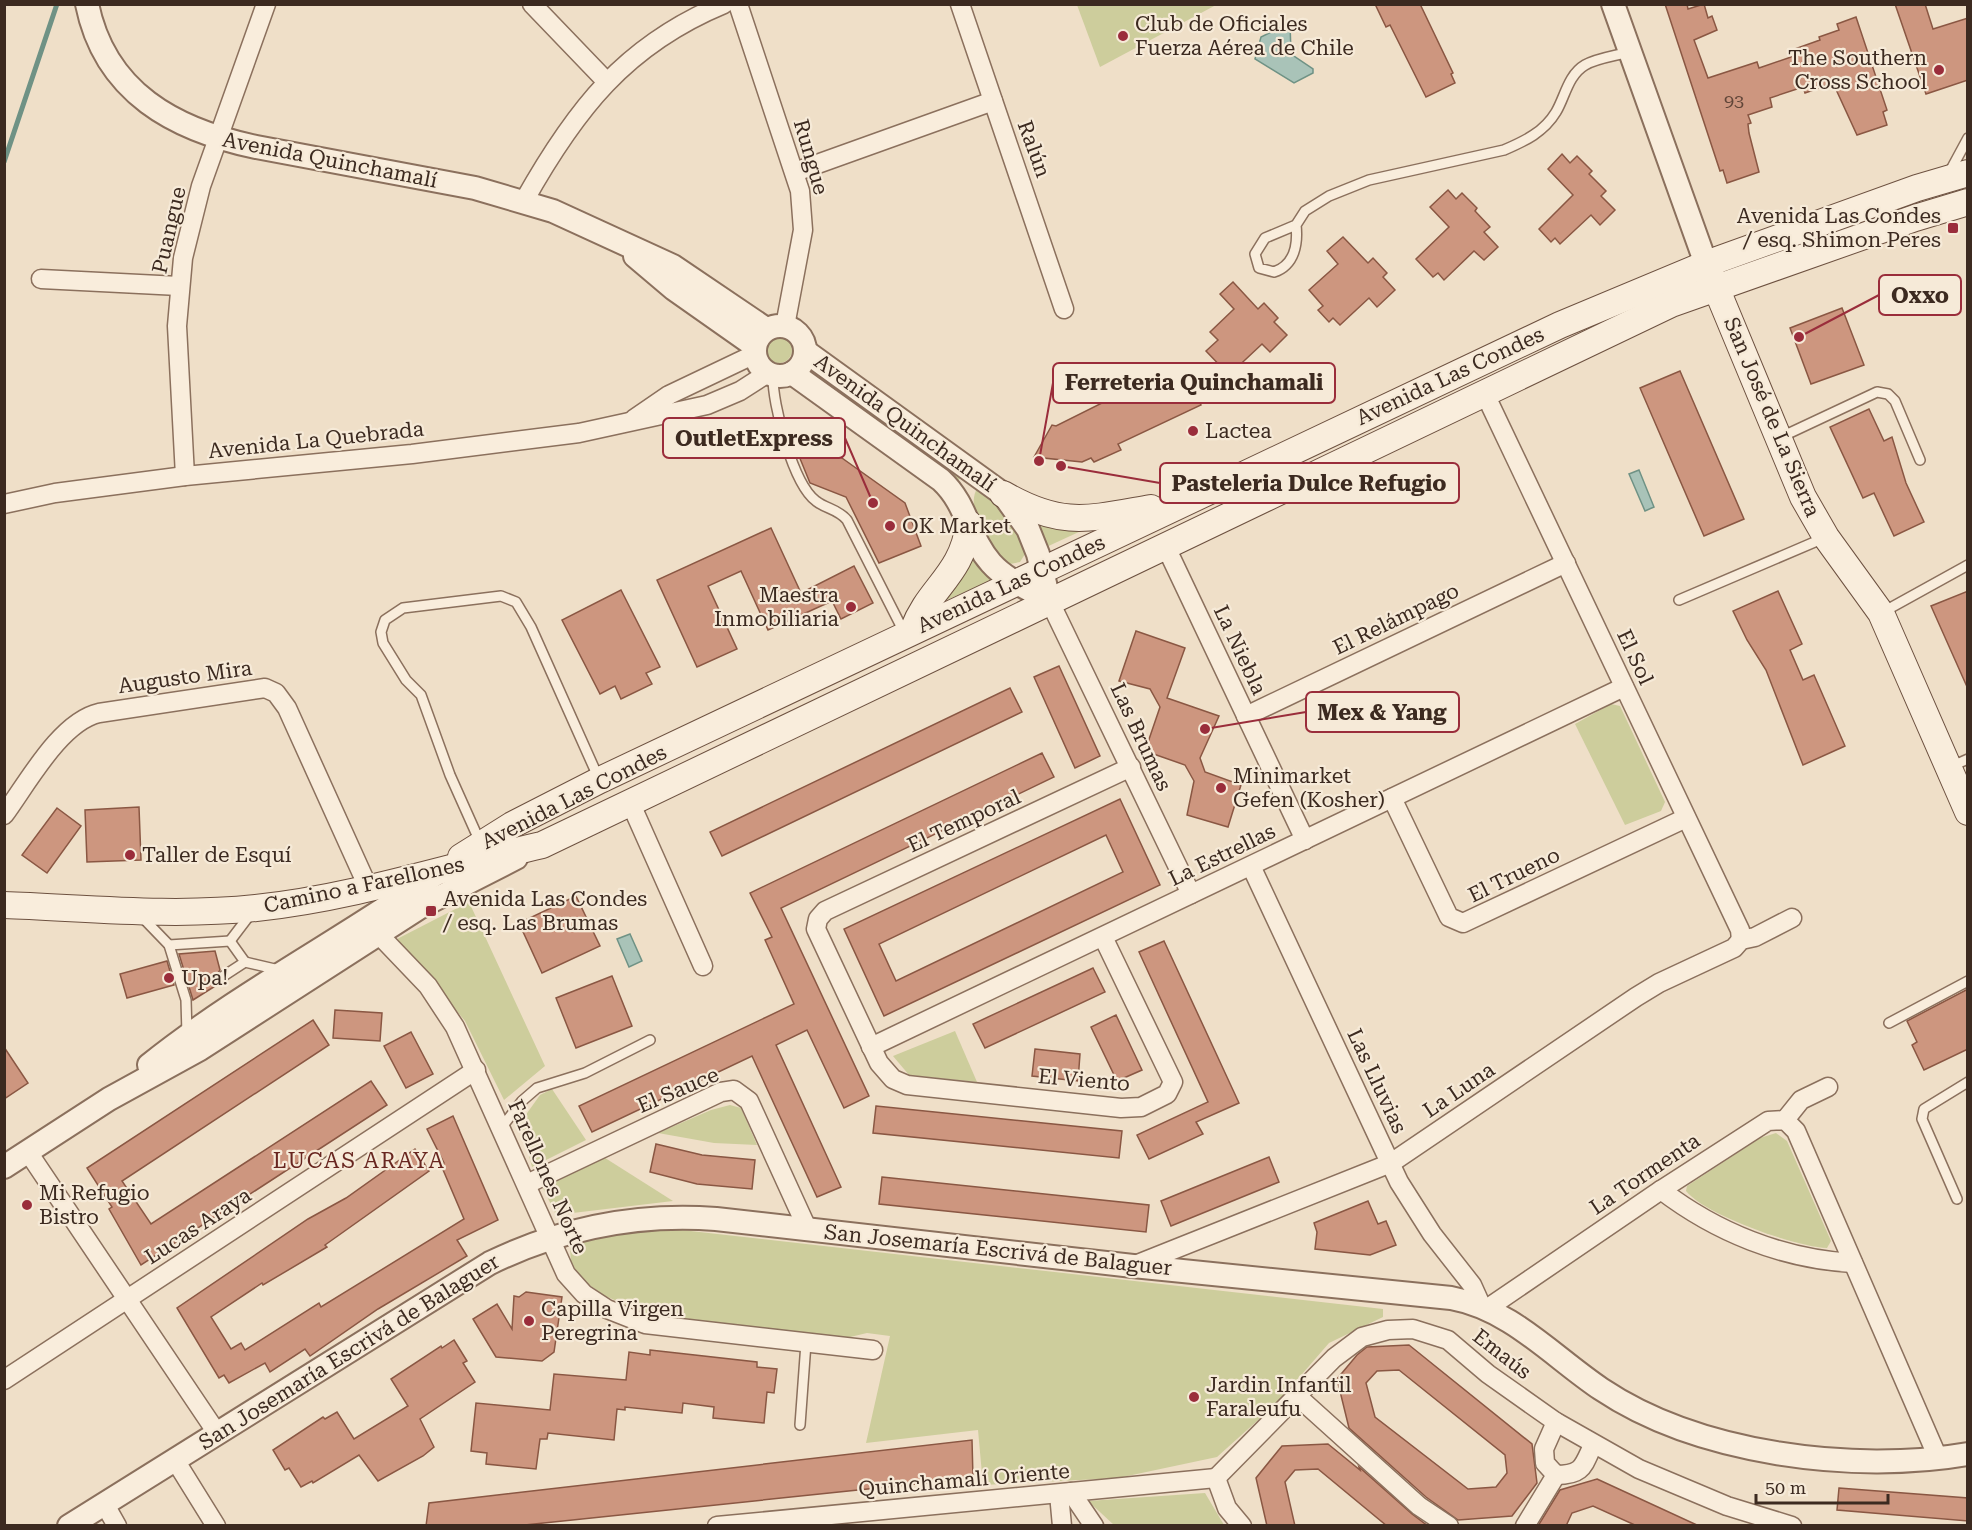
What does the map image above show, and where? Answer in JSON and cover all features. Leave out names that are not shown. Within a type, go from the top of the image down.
[{"type":"main road","name":"Avenida Las Condes","points":[[542,845],[1049,600],[1485,394],[1633,321],[1711,275],[1957,176]]},
{"type":"main road","name":"Avenida Las Condes","points":[[443,868],[481,844],[600,780],[1560,325],[1711,275],[1968,202]]},
{"type":"main road","name":"San José de La Sierra","points":[[1711,275],[1803,497],[1826,537],[1881,613],[1958,764],[1968,812]]},
{"type":"main road","points":[[993,487],[1041,513],[1067,518],[1101,517],[1184,502]]},
{"type":"main road","points":[[909,632],[928,602],[960,561],[967,516]]},
{"type":"main road","name":"Camino a Farellones","points":[[4,904],[134,909],[255,909],[368,887],[542,845]]},
{"type":"street","name":"Avenida Quinchamalí","points":[[87,4],[103,47],[132,88],[173,120],[219,139],[475,188],[524,201],[580,223],[686,274],[765,339],[800,334],[805,351],[993,487],[1028,528],[1049,600]]},
{"type":"street","name":"Puangue","points":[[185,476],[177,338],[178,286],[194,210],[266,4]]},
{"type":"street","points":[[532,4],[606,81]]},
{"type":"street","points":[[524,201],[559,140],[606,81],[624,63],[665,34],[724,4]]},
{"type":"street","name":"Rungue","points":[[738,4],[795,172],[801,202],[802,230],[765,339]]},
{"type":"street","name":"Ralún","points":[[960,4],[1064,309]]},
{"type":"street","name":"San José de La Sierra","points":[[1613,4],[1711,275]]},
{"type":"street","points":[[795,172],[993,101]]},
{"type":"street","points":[[41,279],[178,286]]},
{"type":"street","name":"Avenida Quinchamalí","points":[[765,339],[761,369],[778,374],[941,480],[954,492],[990,561],[1016,582],[1049,600]]},
{"type":"street","name":"Avenida La Quebrada","points":[[632,420],[669,395],[765,339]]},
{"type":"street","points":[[778,374],[804,360],[805,351]]},
{"type":"street","name":"Avenida La Quebrada","points":[[4,504],[55,493],[185,476],[534,440],[579,433],[707,405],[778,374]]},
{"type":"street","name":"El Sol","points":[[1485,394],[1740,930],[1741,940]]},
{"type":"street","points":[[967,516],[963,498],[966,489],[993,487]]},
{"type":"street","name":"La Niebla","points":[[1165,545],[1305,840]]},
{"type":"street","name":"El Relámpago","points":[[1246,716],[1566,563]]},
{"type":"street","name":"Las Brumas","points":[[1049,600],[1191,894]]},
{"type":"street","name":"La Estrellas","points":[[871,1047],[1624,687]]},
{"type":"street","name":"Augusto Mira","points":[[4,815],[55,745],[70,727],[84,718],[99,713],[265,688],[276,693],[287,708],[368,887]]},
{"type":"street","name":"El Temporal","points":[[871,1047],[818,934],[818,919],[825,911],[1131,767]]},
{"type":"street","name":"El Trueno","points":[[1392,798],[1449,917],[1463,923],[1686,818]]},
{"type":"street","points":[[630,802],[702,966]]},
{"type":"street","name":"Avenida Las Condes","points":[[109,1099],[187,1034],[284,972],[375,925],[422,906],[542,845]]},
{"type":"street","name":"Las Lluvias","points":[[1251,866],[1391,1163],[1417,1213],[1472,1285],[1484,1307]]},
{"type":"street","name":"Avenida Las Condes","points":[[4,1167],[109,1099],[200,1049],[375,925],[443,868]]},
{"type":"street","name":"La Luna","points":[[1133,1266],[1391,1163],[1636,997],[1659,983],[1734,948],[1741,940],[1755,937],[1792,918]]},
{"type":"street","name":"Farellones Norte","points":[[375,925],[435,995],[455,1026],[566,1274],[584,1294],[618,1314],[659,1326],[873,1350]]},
{"type":"street","name":"El Viento","points":[[871,1047],[883,1069],[893,1079],[907,1085],[1121,1108],[1141,1107],[1167,1094],[1172,1088],[1171,1077],[1103,937]]},
{"type":"street","name":"Lucas Araya","points":[[4,1380],[476,1070]]},
{"type":"street","points":[[1828,1087],[1801,1100],[1785,1120],[1796,1131],[1938,1458]]},
{"type":"street","name":"El Sauce","points":[[527,1184],[721,1092],[734,1090],[749,1101],[807,1228]]},
{"type":"street","name":"La Tormenta","points":[[1484,1307],[1768,1121],[1785,1120]]},
{"type":"street","points":[[28,1152],[217,1433]]},
{"type":"street","points":[[1661,1190],[1715,1226],[1752,1241],[1803,1257],[1852,1263]]},
{"type":"street","name":"San Josemaría Escrivá de Balaguer","points":[[69,1526],[463,1279],[511,1253],[549,1238],[605,1223],[661,1217],[716,1219],[807,1228],[1133,1266],[1451,1298],[1484,1307],[1516,1324],[1604,1391],[1700,1434],[1760,1450],[1814,1458],[1867,1461],[1938,1458],[1968,1454]]},
{"type":"street","name":"Emaús","points":[[1216,1478],[1334,1358],[1362,1337],[1388,1330],[1413,1329],[1448,1340],[1488,1374],[1556,1422],[1639,1469],[1762,1522],[1792,1526]]},
{"type":"street","points":[[1297,1396],[1419,1506],[1449,1526]]},
{"type":"street","points":[[1556,1422],[1544,1449],[1545,1464],[1556,1475],[1570,1475],[1582,1469],[1593,1445]]},
{"type":"street","points":[[175,1460],[216,1526]]},
{"type":"street","points":[[1525,1526],[1556,1475]]},
{"type":"street","points":[[1216,1478],[1227,1508],[1242,1526]]},
{"type":"street","name":"Quinchamalí Oriente","points":[[717,1526],[833,1520],[1216,1478]]},
{"type":"street","points":[[1062,1526],[1065,1493]]},
{"type":"street","points":[[1065,1493],[1094,1526]]},
{"type":"street","points":[[104,1503],[117,1526]]},
{"type":"lane","points":[[1296,225],[1270,235],[1259,246],[1255,259],[1259,268],[1274,272],[1287,263],[1296,245],[1296,225],[1305,211],[1329,196],[1369,180],[1504,150],[1525,141],[1543,129],[1571,81],[1585,65],[1630,51]]},
{"type":"lane","points":[[1957,176],[1968,138]]},
{"type":"lane","points":[[778,374],[774,406],[806,490],[816,502],[839,511],[847,520],[909,632]]},
{"type":"lane","points":[[1779,438],[1877,392],[1888,394],[1895,401],[1920,460]]},
{"type":"lane","points":[[1679,600],[1826,537]]},
{"type":"lane","points":[[1881,613],[1968,565]]},
{"type":"lane","points":[[481,844],[450,775],[421,695],[406,680],[382,643],[381,632],[385,620],[393,613],[403,608],[501,596],[516,602],[531,627],[600,780]]},
{"type":"lane","points":[[134,909],[170,945],[188,998],[187,1034]]},
{"type":"lane","points":[[170,945],[230,941],[255,909]]},
{"type":"lane","points":[[230,941],[245,962],[284,972]]},
{"type":"lane","points":[[222,977],[245,962]]},
{"type":"lane","points":[[1889,1023],[1968,981]]},
{"type":"lane","points":[[502,1127],[522,1101],[537,1088],[585,1073],[650,1040]]},
{"type":"lane","points":[[1957,1199],[1923,1119],[1924,1109],[1968,1082]]},
{"type":"lane","points":[[800,1425],[807,1343]]},
{"type":"green space","name":"Club de Oficiales Fuerza Aérea de Chile","points":[[1077,4],[1216,5],[1100,67]]},
{"type":"green space","points":[[779,337],[788,341],[792,350],[788,359],[779,363],[770,359],[766,350],[770,341]]},
{"type":"green space","points":[[840,386],[963,474],[958,481],[833,394]]},
{"type":"green space","points":[[978,487],[1003,505],[1024,546],[1025,554],[1020,562],[1010,564],[1003,559],[981,529],[974,506],[974,496]]},
{"type":"green space","points":[[1034,517],[1094,525],[1042,549]]},
{"type":"green space","points":[[971,549],[995,579],[935,605]]},
{"type":"green space","points":[[1611,704],[1620,706],[1665,802],[1661,811],[1625,825],[1575,724]]},
{"type":"green space","points":[[469,902],[545,1066],[504,1100],[465,1021],[397,939]]},
{"type":"green space","points":[[955,1031],[977,1082],[909,1075],[893,1056]]},
{"type":"green space","points":[[552,1089],[586,1140],[532,1167],[520,1123],[540,1095]]},
{"type":"green space","points":[[730,1105],[741,1108],[757,1145],[714,1143],[658,1133],[711,1110]]},
{"type":"green space","points":[[1776,1133],[1787,1141],[1831,1241],[1827,1248],[1795,1242],[1752,1228],[1712,1210],[1686,1191],[1687,1186],[1760,1138]]},
{"type":"green space","points":[[602,1156],[673,1201],[556,1215],[543,1188]]},
{"type":"green space","points":[[664,1228],[1383,1309],[1383,1317],[1329,1343],[1277,1403],[1217,1457],[1118,1478],[983,1485],[978,1430],[866,1443],[890,1336],[867,1333],[846,1338],[649,1314],[605,1296],[578,1274],[571,1262],[570,1248],[583,1240]]},
{"type":"green space","points":[[1205,1493],[1224,1525],[1114,1525],[1088,1501]]},
{"type":"shaded area","points":[[1290,23],[1291,54],[1313,69],[1313,73],[1294,83],[1255,59],[1261,37]]},
{"type":"shaded area","points":[[1639,470],[1654,507],[1645,511],[1629,474]]},
{"type":"shaded area","points":[[630,934],[642,961],[629,967],[617,939]]},
{"type":"building","points":[[1375,4],[1420,4],[1453,73],[1451,74],[1455,83],[1426,97],[1390,25],[1386,27]]},
{"type":"building","points":[[1665,4],[1687,4],[1688,9],[1704,4],[1708,18],[1712,16],[1717,30],[1694,40],[1708,78],[1757,62],[1759,68],[1794,56],[1792,50],[1820,40],[1819,37],[1839,30],[1837,24],[1856,17],[1887,110],[1883,112],[1887,125],[1857,135],[1833,83],[1805,93],[1803,87],[1770,98],[1772,107],[1748,115],[1751,123],[1748,124],[1749,133],[1759,172],[1727,183],[1723,170],[1720,171]]},
{"type":"building","points":[[1895,4],[1925,4],[1933,29],[1968,18],[1968,80],[1926,94]]},
{"type":"building","points":[[1562,154],[1570,163],[1577,156],[1592,171],[1589,174],[1606,191],[1601,196],[1615,210],[1600,225],[1591,215],[1560,244],[1555,238],[1551,242],[1539,229],[1573,195],[1548,169]]},
{"type":"building","points":[[1448,190],[1456,199],[1462,193],[1477,208],[1475,211],[1490,227],[1484,232],[1498,247],[1484,260],[1474,251],[1444,280],[1438,273],[1433,277],[1416,259],[1449,227],[1430,207]]},
{"type":"building","points":[[1343,237],[1368,263],[1373,258],[1387,273],[1383,277],[1395,290],[1377,307],[1369,298],[1340,325],[1333,318],[1329,322],[1318,310],[1323,306],[1309,290],[1338,264],[1327,251]]},
{"type":"building","points":[[1233,282],[1258,309],[1264,303],[1278,318],[1274,322],[1287,335],[1270,352],[1262,344],[1229,375],[1206,351],[1218,340],[1210,332],[1234,309],[1220,294]]},
{"type":"building","points":[[1842,308],[1864,365],[1811,384],[1790,328]]},
{"type":"building","points":[[1180,364],[1201,405],[1118,444],[1121,450],[1094,462],[1091,458],[1082,462],[1034,457],[1052,425],[1056,426]]},
{"type":"building","points":[[1680,371],[1744,519],[1704,536],[1640,388]]},
{"type":"building","points":[[1869,409],[1884,441],[1892,437],[1906,483],[1924,522],[1894,536],[1874,493],[1863,498],[1830,427]]},
{"type":"building","points":[[797,426],[905,503],[921,546],[879,563],[846,497],[810,483],[790,434]]},
{"type":"building","points":[[771,528],[801,593],[854,566],[873,603],[841,619],[832,601],[768,630],[741,571],[708,586],[737,649],[697,667],[657,580]]},
{"type":"building","points":[[621,590],[660,667],[646,673],[652,684],[621,699],[615,686],[600,694],[562,620]]},
{"type":"building","points":[[1778,591],[1802,644],[1790,650],[1803,680],[1814,675],[1845,746],[1803,765],[1766,670],[1747,640],[1733,611]]},
{"type":"building","points":[[1968,591],[1968,689],[1931,606]]},
{"type":"building","points":[[1136,631],[1185,648],[1167,698],[1219,716],[1200,758],[1205,772],[1241,785],[1228,827],[1187,815],[1194,781],[1185,765],[1145,751],[1160,707],[1150,689],[1119,681]]},
{"type":"building","points":[[1059,666],[1100,756],[1075,768],[1034,677]]},
{"type":"building","points":[[1010,688],[1022,712],[722,856],[710,832]]},
{"type":"building","points":[[1042,753],[1054,777],[781,908],[869,1096],[844,1108],[807,1030],[776,1045],[841,1187],[817,1197],[752,1056],[592,1132],[579,1106],[794,1004],[765,940],[772,937],[750,893]]},
{"type":"building","points":[[1120,799],[1160,885],[884,1016],[844,929]],"holes":[[[1106,835],[1123,872],[896,981],[879,944]]]},
{"type":"building","points":[[139,807],[141,860],[87,862],[85,810]]},
{"type":"building","points":[[57,808],[81,826],[47,873],[22,855]]},
{"type":"building","points":[[576,896],[600,946],[542,973],[519,923]]},
{"type":"building","points":[[1164,941],[1239,1103],[1196,1122],[1203,1134],[1149,1159],[1137,1135],[1208,1102],[1139,952]]},
{"type":"building","points":[[215,951],[220,970],[215,978],[220,983],[193,1000],[179,954]]},
{"type":"building","points":[[167,961],[174,985],[127,998],[120,974]]},
{"type":"building","points":[[1093,968],[1105,992],[985,1048],[973,1024]]},
{"type":"building","points":[[612,976],[632,1026],[576,1048],[556,998]]},
{"type":"building","points":[[1968,989],[1968,1049],[1924,1070],[1912,1045],[1917,1042],[1907,1021]]},
{"type":"building","points":[[335,1010],[382,1013],[380,1041],[333,1038]]},
{"type":"building","points":[[1116,1015],[1142,1070],[1117,1081],[1091,1027]]},
{"type":"building","points":[[313,1020],[329,1045],[122,1181],[151,1224],[371,1081],[387,1105],[141,1265],[109,1209],[112,1207],[87,1168]]},
{"type":"building","points":[[411,1032],[433,1074],[406,1088],[384,1046]]},
{"type":"building","points":[[4,1047],[28,1083],[4,1099]]},
{"type":"building","points":[[1035,1049],[1080,1054],[1078,1081],[1032,1076]]},
{"type":"building","points":[[876,1106],[1122,1131],[1119,1158],[873,1133]]},
{"type":"building","points":[[453,1116],[498,1220],[457,1240],[467,1256],[378,1309],[310,1356],[305,1349],[270,1372],[265,1363],[229,1383],[224,1375],[219,1378],[177,1308],[308,1219],[346,1198],[415,1149],[429,1171],[325,1245],[327,1247],[263,1285],[262,1283],[211,1317],[231,1349],[241,1343],[245,1350],[319,1303],[321,1307],[464,1219],[441,1165],[444,1163],[427,1129]]},
{"type":"building","points":[[656,1144],[702,1155],[755,1160],[752,1189],[697,1184],[650,1172]]},
{"type":"building","points":[[1269,1157],[1279,1182],[1171,1226],[1161,1201]]},
{"type":"building","points":[[882,1177],[1149,1205],[1146,1232],[879,1204]]},
{"type":"building","points":[[1368,1201],[1378,1224],[1386,1221],[1396,1245],[1370,1255],[1315,1249],[1317,1232],[1314,1223]]},
{"type":"building","points":[[526,1292],[562,1297],[554,1352],[542,1361],[496,1357],[473,1319],[497,1304],[512,1329],[514,1296],[519,1297]]},
{"type":"building","points":[[454,1340],[467,1361],[463,1363],[475,1382],[420,1419],[434,1447],[423,1456],[378,1481],[359,1455],[313,1483],[312,1481],[301,1487],[289,1468],[285,1470],[273,1450],[323,1417],[325,1419],[337,1412],[354,1439],[408,1406],[391,1379]]},
{"type":"building","points":[[1409,1345],[1532,1444],[1537,1483],[1512,1516],[1458,1520],[1426,1497],[1349,1428],[1337,1379],[1357,1355],[1367,1347]],"holes":[[[1399,1370],[1505,1455],[1507,1473],[1496,1487],[1468,1489],[1375,1417],[1366,1383],[1377,1371]]]},
{"type":"building","points":[[650,1350],[757,1362],[757,1367],[777,1369],[774,1393],[767,1392],[764,1423],[713,1418],[714,1407],[683,1403],[682,1413],[625,1407],[625,1410],[617,1409],[614,1440],[548,1433],[547,1439],[540,1439],[536,1469],[486,1464],[487,1453],[471,1451],[476,1403],[550,1410],[554,1374],[626,1380],[629,1352],[650,1355]]},
{"type":"building","points":[[972,1440],[973,1478],[515,1526],[426,1526],[429,1503]]},
{"type":"building","points":[[1328,1444],[1360,1470],[1359,1467],[1428,1526],[1387,1526],[1318,1469],[1295,1470],[1285,1482],[1295,1526],[1267,1526],[1256,1478],[1282,1446]]},
{"type":"building","points":[[1597,1479],[1699,1526],[1637,1526],[1593,1506],[1572,1513],[1566,1526],[1538,1526],[1560,1490]]},
{"type":"building","points":[[1839,1488],[1968,1498],[1968,1521],[1837,1510]]},
{"type":"waterway","points":[[4,162],[57,4]]},
{"type":"place","name":"Club de Oficiales Fuerza Aérea de Chile","points":[[1123,36]]},
{"type":"place","name":"The Southern Cross School","points":[[1939,70]]},
{"type":"place","name":"Avenida Las Condes / esq. Shimon Peres","points":[[1953,228]]},
{"type":"place","name":"Oxxo","points":[[1799,337]]},
{"type":"place","name":"Lactea","points":[[1193,431]]},
{"type":"place","name":"Ferreteria Quinchamali","points":[[1039,461]]},
{"type":"place","name":"Pasteleria Dulce Refugio","points":[[1061,466]]},
{"type":"place","name":"OutletExpress","points":[[873,503]]},
{"type":"place","name":"OK Market","points":[[890,526]]},
{"type":"place","name":"Maestra Inmobiliaria","points":[[851,607]]},
{"type":"place","name":"Mex & Yang","points":[[1205,729]]},
{"type":"place","name":"Minimarket Gefen (Kosher)","points":[[1221,788]]},
{"type":"place","name":"Taller de Esquí","points":[[130,855]]},
{"type":"place","name":"Avenida Las Condes / esq. Las Brumas","points":[[431,911]]},
{"type":"place","name":"Upa!","points":[[169,978]]},
{"type":"place","name":"Mi Refugio Bistro","points":[[27,1205]]},
{"type":"place","name":"Capilla Virgen Peregrina","points":[[529,1321]]},
{"type":"place","name":"Jardin Infantil Faraleufu","points":[[1194,1397]]},
{"type":"district","name":"LUCAS ARAYA","points":[[359,1160]]}]
